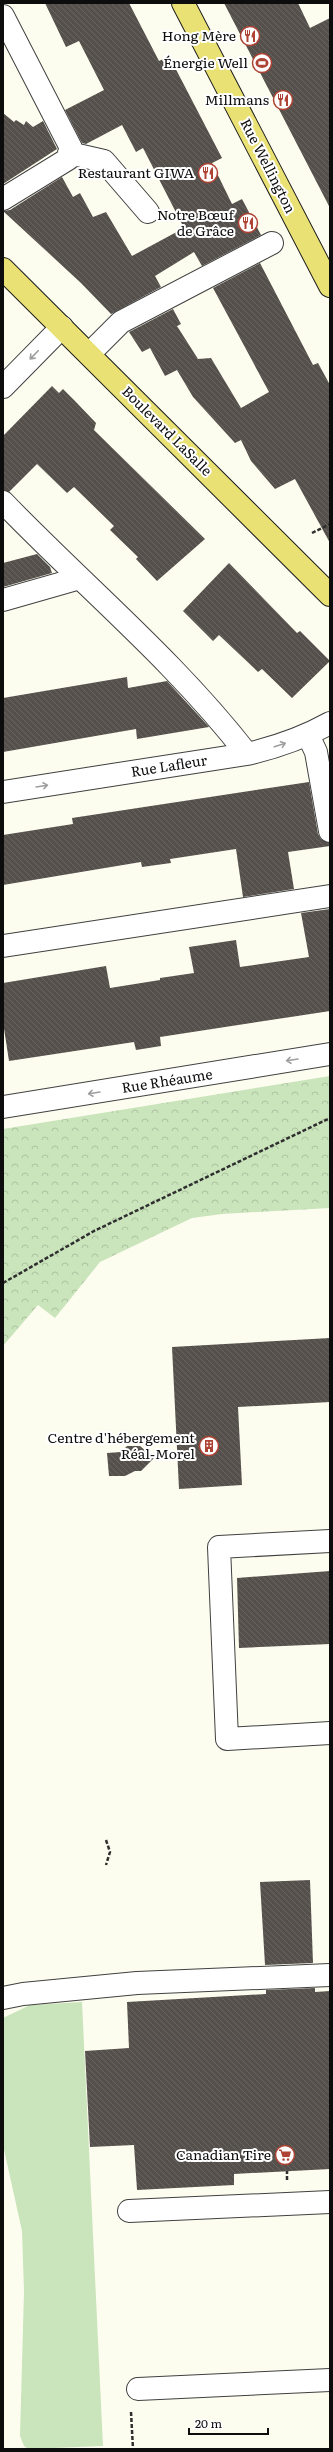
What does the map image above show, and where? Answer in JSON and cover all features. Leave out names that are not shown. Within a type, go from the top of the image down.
[{"type":"main road","name":"Rue Wellington","points":[[183,3],[330,286]]},
{"type":"main road","name":"Boulevard LaSalle","points":[[3,269],[330,595]]},
{"type":"street","points":[[3,16],[71,148],[68,159],[3,199]]},
{"type":"street","points":[[69,153],[104,161],[148,212]]},
{"type":"street","points":[[89,354],[121,322],[272,243]]},
{"type":"street","points":[[3,387],[62,327]]},
{"type":"street","points":[[3,502],[160,656],[227,728],[247,754]]},
{"type":"street","points":[[3,600],[80,578]]},
{"type":"street","name":"Rue Lafleur","points":[[3,792],[247,754],[278,746],[308,735],[330,723]]},
{"type":"street","points":[[308,735],[316,752],[330,831]]},
{"type":"street","points":[[3,946],[330,896]]},
{"type":"street","name":"Rue Rhéaume","points":[[3,1107],[330,1054]]},
{"type":"street","points":[[330,1541],[219,1547],[227,1739],[330,1733]]},
{"type":"street","points":[[3,1998],[23,1994],[137,1983],[330,1975]]},
{"type":"street","points":[[129,2211],[330,2202]]},
{"type":"street","points":[[138,2390],[330,2380]]},
{"type":"path","points":[[312,533],[330,524]]},
{"type":"path","points":[[3,1283],[94,1231],[330,1118]]},
{"type":"path","points":[[106,1840],[110,1852],[106,1865]]},
{"type":"path","points":[[287,2172],[287,2180]]},
{"type":"path","points":[[131,2411],[132,2449]]},
{"type":"green space","points":[[330,1076],[330,1208],[222,1214],[192,1218],[100,1262],[55,1318],[38,1305],[3,1346],[3,1129]]},
{"type":"green space","points":[[82,2002],[103,2446],[28,2449],[24,2446],[20,2436],[24,2291],[22,2231],[3,2145],[3,2018],[30,2005]]},
{"type":"building","points":[[45,3],[129,3],[159,61],[169,56],[222,158],[212,163],[232,204],[242,199],[261,235],[202,266],[194,252],[155,276],[161,287],[111,314],[81,283],[3,211],[10,210],[62,177],[73,197],[80,193],[93,217],[106,212],[132,256],[184,228],[143,148],[136,152],[122,125],[86,144],[82,143],[65,110],[104,90],[79,41],[66,47]]},
{"type":"building","points":[[224,3],[298,3],[310,28],[330,18],[330,208]]},
{"type":"building","points":[[3,113],[14,122],[16,120],[24,125],[26,121],[33,127],[43,121],[57,149],[3,184]]},
{"type":"building","points":[[260,263],[313,365],[318,363],[330,385],[330,543],[295,479],[275,489],[251,461],[241,440],[235,443],[193,397],[177,370],[165,376],[150,348],[142,352],[129,332],[173,309],[181,324],[177,326],[198,359],[211,358],[241,408],[269,392],[213,288]]},
{"type":"building","points":[[52,386],[59,393],[63,389],[74,400],[96,423],[94,430],[205,539],[157,581],[136,559],[138,557],[110,530],[114,526],[74,487],[67,493],[37,464],[9,492],[3,490],[3,436]]},
{"type":"building","points":[[37,554],[50,567],[52,573],[3,587],[3,563]]},
{"type":"building","points":[[229,563],[297,633],[300,631],[330,661],[292,698],[262,669],[258,672],[219,635],[213,641],[183,611]]},
{"type":"building","points":[[127,677],[128,688],[167,681],[209,727],[137,739],[136,729],[3,752],[3,698]]},
{"type":"building","points":[[309,782],[318,834],[321,839],[330,843],[330,846],[288,852],[294,889],[243,897],[236,849],[170,859],[171,863],[142,867],[141,862],[3,885],[3,835],[73,824],[72,818]]},
{"type":"building","points":[[330,909],[330,1011],[160,1037],[161,1046],[136,1050],[134,1042],[9,1061],[3,1022],[3,983],[106,966],[110,988],[160,980],[160,978],[194,973],[189,947],[236,940],[240,967],[309,957],[301,913]]},
{"type":"building","name":"Centre d'hébergement Réal-Morel","points":[[330,1338],[330,1402],[238,1407],[242,1485],[179,1489],[172,1347]]},
{"type":"building","points":[[127,1446],[140,1446],[154,1458],[141,1471],[135,1471],[125,1476],[109,1476],[107,1453],[121,1452]]},
{"type":"building","points":[[330,1571],[330,1644],[239,1648],[237,1578]]},
{"type":"building","points":[[310,1880],[313,1963],[265,1965],[260,1882]]},
{"type":"building","points":[[315,1988],[315,1992],[330,1991],[330,2169],[234,2174],[234,2185],[137,2190],[134,2145],[90,2147],[85,2051],[129,2048],[127,2002],[266,1994],[266,1990]]},
{"type":"place","name":"Hong Mère","points":[[250,36]]},
{"type":"place","name":"Énergie Well","points":[[262,63]]},
{"type":"place","name":"Millmans","points":[[283,100]]},
{"type":"place","name":"Restaurant GIWA","points":[[208,173]]},
{"type":"place","name":"Notre Bœuf de Grâce","points":[[248,223]]},
{"type":"place","name":"Centre d'hébergement Réal-Morel","points":[[209,1446]]},
{"type":"place","name":"Canadian Tire","points":[[285,2155]]}]
